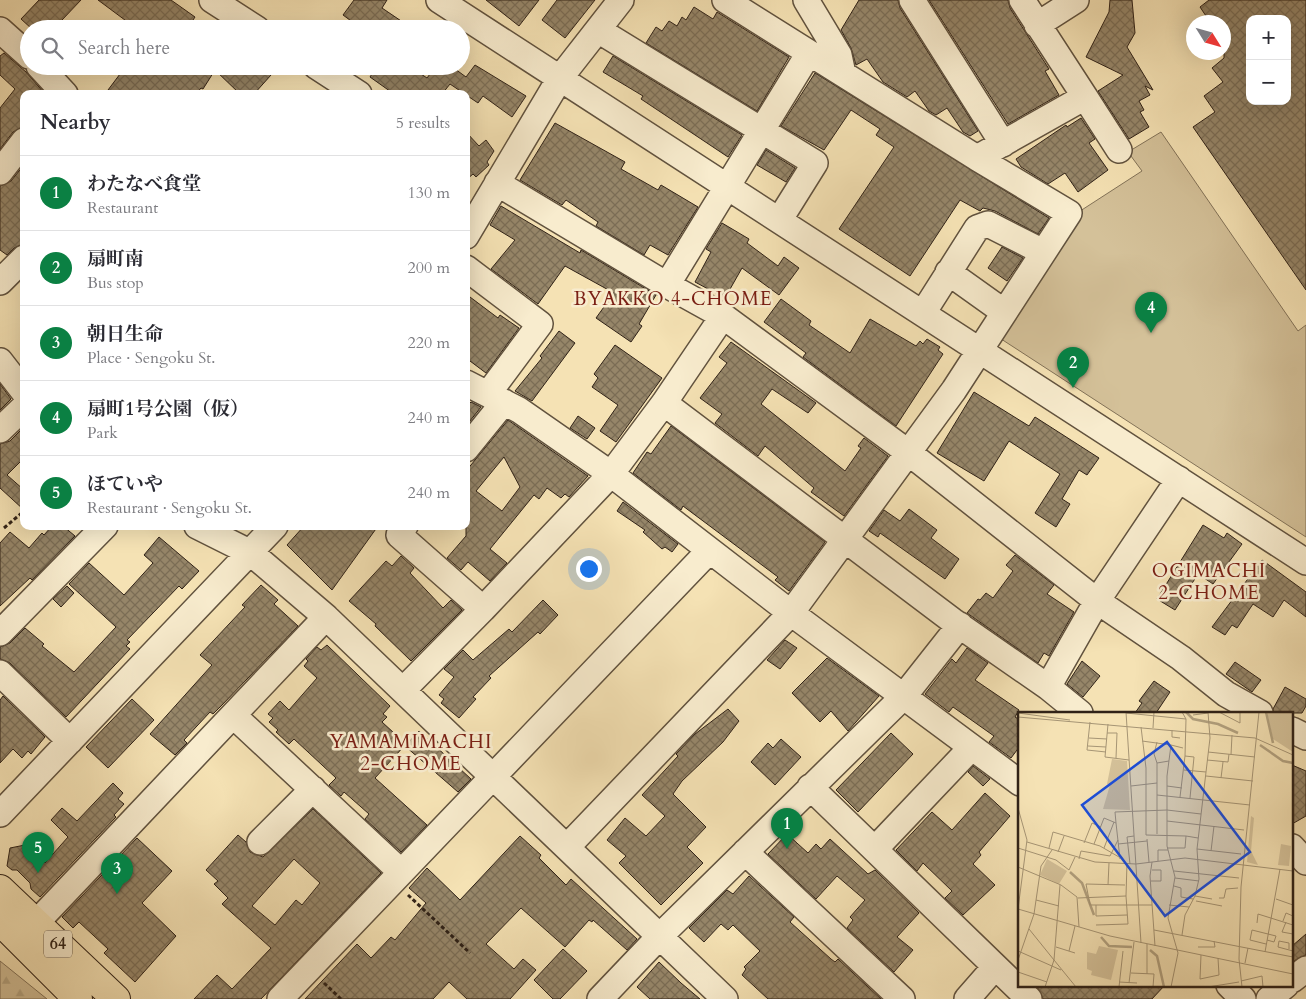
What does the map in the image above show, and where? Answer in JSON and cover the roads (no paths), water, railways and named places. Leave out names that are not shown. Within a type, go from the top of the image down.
[{"type":"main road","name":"64","points":[[0,889],[116,999]]},
{"type":"main road","name":"64","points":[[0,921],[78,999]]},
{"type":"street","points":[[212,0],[243,20]]},
{"type":"street","points":[[439,0],[780,219],[1306,562]]},
{"type":"street","points":[[567,846],[791,613],[847,540],[909,453],[980,350],[1069,212],[977,158],[725,0]]},
{"type":"street","points":[[806,0],[839,54],[843,74]]},
{"type":"street","points":[[912,0],[1003,144]]},
{"type":"street","points":[[1022,0],[1119,150]]},
{"type":"street","points":[[1037,25],[1076,0]]},
{"type":"street","points":[[470,220],[474,205],[497,183],[560,78],[598,30],[614,2]]},
{"type":"street","points":[[0,30],[20,48]]},
{"type":"street","points":[[598,30],[815,163],[780,219]]},
{"type":"street","points":[[667,285],[809,53]]},
{"type":"street","points":[[47,75],[59,90]]},
{"type":"street","points":[[328,75],[348,90]]},
{"type":"street","points":[[977,158],[1085,96]]},
{"type":"street","points":[[0,172],[20,146]]},
{"type":"street","points":[[497,183],[667,285],[723,316],[909,453],[1098,600],[1181,658],[1226,694],[1258,712]]},
{"type":"street","points":[[923,313],[970,236],[977,228],[988,224],[1043,252]]},
{"type":"street","points":[[0,282],[20,262]]},
{"type":"street","points":[[470,271],[540,324],[486,393],[470,438]]},
{"type":"street","points":[[948,272],[1004,312]]},
{"type":"street","points":[[403,690],[611,474],[664,403],[723,316]]},
{"type":"street","points":[[0,361],[20,387]]},
{"type":"street","points":[[486,393],[546,428],[611,474],[791,613],[1018,782]]},
{"type":"street","points":[[664,403],[960,625],[1048,687],[1079,712]]},
{"type":"street","points":[[0,430],[20,412]]},
{"type":"street","points":[[1048,687],[1098,600],[1180,479]]},
{"type":"street","points":[[0,633],[101,530]]},
{"type":"street","points":[[205,530],[251,553],[326,617],[725,999]]},
{"type":"street","points":[[0,814],[271,530]]},
{"type":"street","points":[[402,530],[399,535],[483,609]]},
{"type":"street","points":[[280,999],[492,775],[709,551]]},
{"type":"street","points":[[36,923],[326,617]]},
{"type":"street","points":[[600,999],[659,937],[904,696],[925,672],[960,625]]},
{"type":"street","points":[[0,673],[70,741]]},
{"type":"street","points":[[234,716],[312,789],[397,877]]},
{"type":"street","points":[[1294,731],[1306,737]]},
{"type":"street","points":[[875,849],[971,748]]},
{"type":"street","points":[[810,788],[1029,999]]},
{"type":"street","points":[[260,842],[312,789]]},
{"type":"street","points":[[1294,849],[1306,862]]},
{"type":"street","points":[[746,852],[902,999]]},
{"type":"street","points":[[967,999],[995,968]]},
{"type":"street","points":[[1294,978],[1306,969]]},
{"type":"street","points":[[1230,986],[1243,999]]},
{"type":"street","points":[[1270,999],[1285,986]]},
{"type":"place","name":"扇町1号公園（仮）","points":[[1151,333]]},
{"type":"place","name":"扇町南","points":[[1073,388]]},
{"type":"place","name":"わたなべ食堂","points":[[787,849]]},
{"type":"place","name":"ほていや","points":[[38,873]]},
{"type":"place","name":"朝日生命","points":[[117,894]]},
{"type":"district","name":"BYAKKO 4-CHOME","points":[[673,299]]},
{"type":"district","name":"OGIMACHI 2-CHOME","points":[[1209,582]]},
{"type":"district","name":"YAMAMIMACHI 2-CHOME","points":[[411,753]]}]
